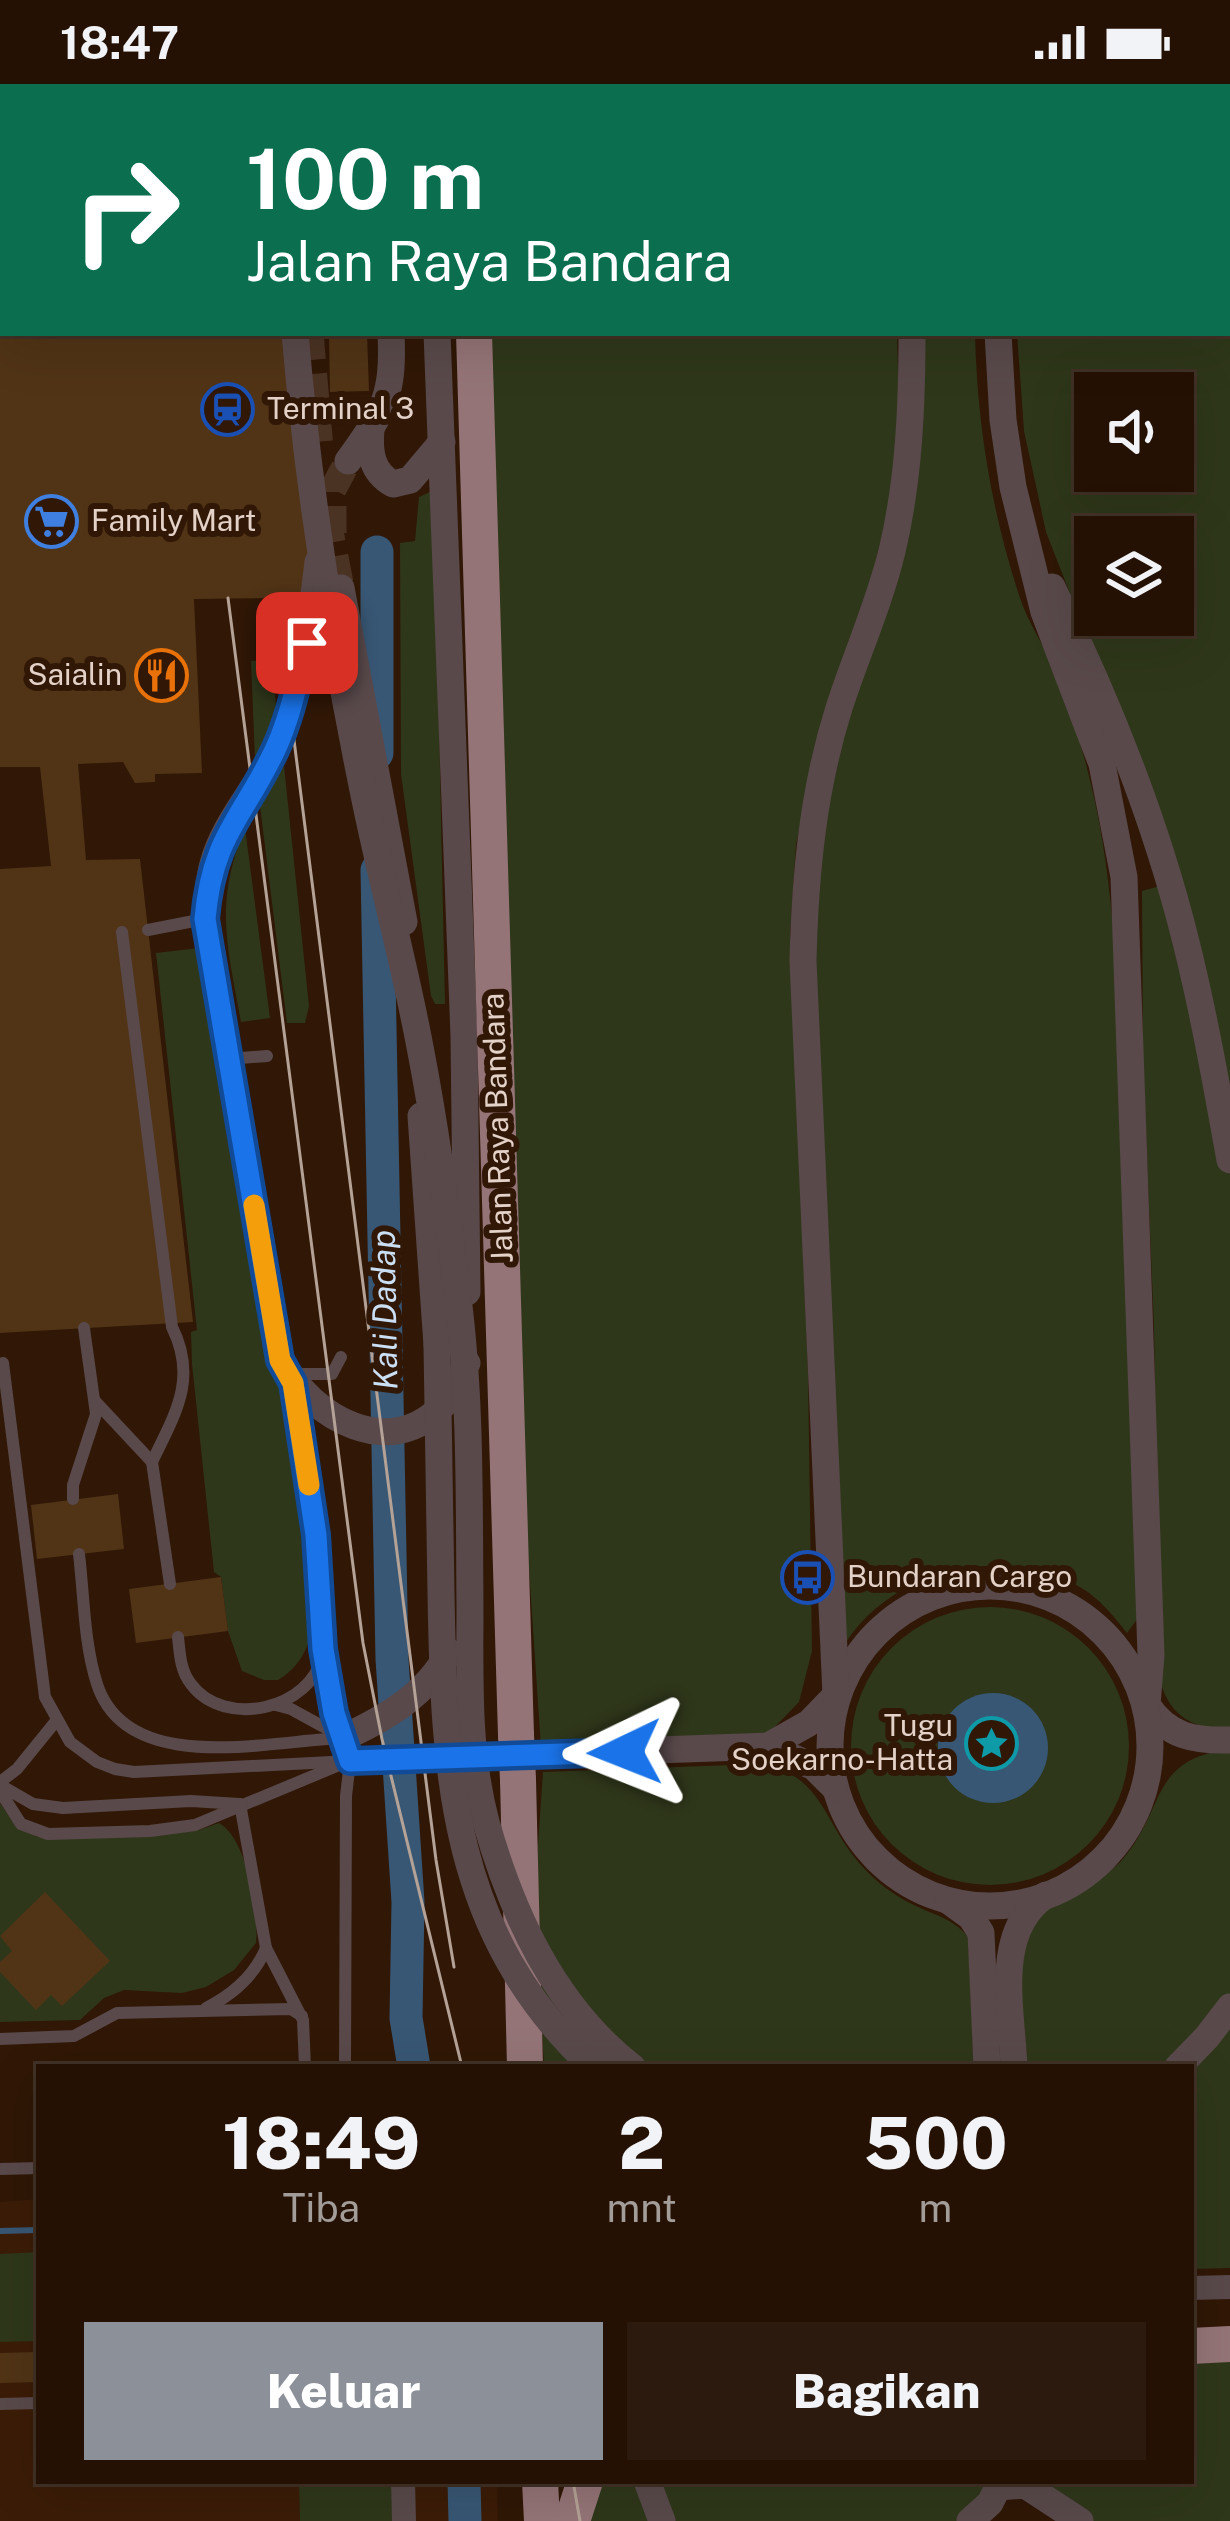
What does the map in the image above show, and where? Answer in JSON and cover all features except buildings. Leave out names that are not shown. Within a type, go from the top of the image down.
[{"type":"main road","name":"Jalan Raya Bandara","points":[[474,336],[525,2064]]},
{"type":"main road","points":[[540,2484],[542,2521]]},
{"type":"main road","points":[[572,2521],[584,2484]]},
{"type":"street","name":"Jalan Raya Bandara","points":[[295,336],[307,468],[332,630],[419,1041],[458,1299],[469,1471],[470,1701],[475,1768],[500,1866],[533,1947],[557,1985],[629,2064]]},
{"type":"street","points":[[348,461],[390,388],[392,336]]},
{"type":"street","name":"Jalan Raya Bandara","points":[[359,1747],[427,1682],[442,1663],[458,1625],[467,1363],[464,1036],[437,336]]},
{"type":"street","points":[[911,336],[911,423],[902,506],[877,604],[825,757],[805,892],[803,961],[836,1695],[829,1749],[834,1786],[849,1823],[871,1853],[895,1876],[971,1916],[982,1933],[988,2064]]},
{"type":"street","points":[[998,336],[1003,420],[1023,530],[1044,612],[1102,764],[1124,878],[1151,1655],[1149,1777]]},
{"type":"street","points":[[370,429],[373,463],[381,477],[393,484],[414,476],[442,442]]},
{"type":"street","points":[[325,504],[309,631],[286,722],[213,864],[205,919],[228,1059],[280,1360],[290,1378],[344,1422],[379,1434],[429,1418],[449,1398],[467,1363]]},
{"type":"street","points":[[1023,530],[1062,608],[1170,883],[1197,989],[1230,1160]]},
{"type":"street","points":[[340,588],[411,960],[437,1345],[443,1697],[451,1788],[475,1888],[490,1926],[534,2000],[590,2064]]},
{"type":"street","points":[[359,1747],[434,1760],[768,1746],[809,1723],[836,1695],[856,1656],[892,1619],[948,1589],[1005,1585],[1053,1598],[1083,1616],[1120,1654],[1162,1725],[1199,1741]]},
{"type":"street","points":[[1014,2064],[1012,1940],[1024,1913],[1111,1853],[1130,1827],[1149,1777],[1161,1760],[1199,1741],[1230,1740]]},
{"type":"street","points":[[768,1746],[814,1767],[834,1786]]},
{"type":"street","points":[[945,1899],[997,1906],[1049,1893]]},
{"type":"street","points":[[1181,2064],[1230,2007]]},
{"type":"street","points":[[1194,2288],[1230,2287]]},
{"type":"street","points":[[403,2484],[404,2521]]},
{"type":"street","points":[[648,2484],[662,2521]]},
{"type":"street","points":[[970,2521],[1011,2484]]},
{"type":"street","points":[[1000,2521],[1012,2484]]},
{"type":"street","points":[[1012,2484],[1027,2521]]},
{"type":"street","points":[[1014,2484],[1080,2521]]},
{"type":"lane","points":[[148,930],[205,919]]},
{"type":"lane","points":[[122,932],[172,1327],[184,1351],[186,1379],[152,1462],[170,1584]]},
{"type":"lane","points":[[228,1059],[267,1056]]},
{"type":"lane","points":[[73,1499],[73,1485],[95,1423],[84,1328]]},
{"type":"lane","points":[[341,1357],[332,1374],[290,1378],[316,1535],[323,1649],[334,1713],[359,1747]]},
{"type":"lane","points":[[3,1363],[45,1696],[70,1742],[97,1762],[134,1772],[359,1747]]},
{"type":"lane","points":[[94,1401],[152,1462]]},
{"type":"lane","points":[[80,1554],[98,1688],[121,1721],[139,1734],[162,1744],[189,1747],[359,1747]]},
{"type":"lane","points":[[178,1637],[187,1679],[203,1697],[226,1706],[291,1708],[359,1747]]},
{"type":"lane","points":[[276,1705],[307,1688],[322,1662],[323,1649]]},
{"type":"lane","points":[[0,1786],[56,1721]]},
{"type":"lane","points":[[0,1786],[12,1814],[32,1830],[150,1832],[195,1825],[359,1747]]},
{"type":"lane","points":[[345,2064],[346,1796],[359,1747]]},
{"type":"lane","points":[[0,1786],[33,1804],[240,1804]]},
{"type":"lane","points":[[149,1804],[150,1832]]},
{"type":"lane","points":[[240,1804],[266,1948],[302,2016],[304,2064]]},
{"type":"lane","points":[[87,1807],[88,1834]]},
{"type":"lane","points":[[200,2011],[231,1993],[254,1970],[266,1948]]},
{"type":"lane","points":[[0,2039],[74,2036],[117,2013],[291,2009],[302,2016]]},
{"type":"lane","points":[[0,2169],[36,2168]]},
{"type":"lane","points":[[0,2404],[36,2403]]},
{"type":"shaded area","points":[[36,2199],[36,2484],[497,2484],[498,2521],[0,2521],[0,2202]]},
{"type":"green space","points":[[487,336],[897,336],[899,406],[890,504],[871,579],[815,751],[796,845],[790,934],[808,1373],[812,1651],[799,1702],[768,1734],[541,1748],[521,1448]]},
{"type":"green space","points":[[918,336],[975,336],[982,433],[1009,563],[1070,710],[1106,862],[1113,928],[1138,1618],[1127,1633],[1096,1598],[1072,1583],[1011,1566],[979,1566],[918,1582],[891,1597],[846,1642],[813,939],[830,780],[882,606]]},
{"type":"green space","points":[[1017,336],[1230,336],[1230,1732],[1205,1727],[1177,1713],[1160,1681],[1142,891],[1182,880],[1087,636],[1194,636],[1194,516],[1074,516],[1074,604],[1046,532],[1024,431]]},
{"type":"green space","points":[[434,490],[445,1004],[435,1004],[431,996],[401,774],[400,543],[415,541],[419,497]]},
{"type":"green space","points":[[272,660],[277,718],[255,760],[251,661]]},
{"type":"green space","points":[[284,766],[309,1006],[305,1023],[287,1023],[260,806]]},
{"type":"green space","points":[[245,828],[270,1018],[241,1022],[226,902]]},
{"type":"green space","points":[[199,948],[311,1562],[314,1611],[308,1643],[302,1657],[278,1680],[242,1671],[228,1631],[221,1577],[214,1572],[192,1364],[191,1332],[197,1330],[156,953]]},
{"type":"green space","points":[[990,1607],[1043,1617],[1089,1647],[1119,1693],[1129,1746],[1119,1799],[1089,1845],[1043,1875],[990,1885],[937,1875],[891,1845],[861,1799],[851,1746],[861,1693],[891,1647],[937,1617]]},
{"type":"green space","points":[[1230,1749],[1230,2268],[1194,2269],[1194,2064],[1027,2064],[1021,1952],[1039,1916],[1122,1860],[1172,1775],[1204,1755]]},
{"type":"green space","points":[[759,1764],[796,1778],[878,1882],[949,1921],[968,1937],[974,2064],[544,2064],[535,1888],[543,1772]]},
{"type":"green space","points":[[0,1803],[16,1826],[38,1837],[199,1830],[219,1823],[229,1831],[244,1860],[253,1896],[256,1943],[234,1970],[206,1987],[182,1993],[124,1990],[104,1998],[80,2020],[0,2022]]},
{"type":"green space","points":[[36,2252],[36,2341],[0,2342],[0,2254]]},
{"type":"green space","points":[[1194,2357],[1230,2358],[1230,2521],[1089,2521],[1051,2484],[1194,2484]]},
{"type":"green space","points":[[299,2484],[396,2484],[397,2521],[300,2521]]},
{"type":"green space","points":[[597,2484],[641,2484],[652,2521],[584,2521]]},
{"type":"green space","points":[[657,2484],[988,2484],[960,2521],[674,2521]]},
{"type":"water","points":[[993,1693],[1014,1697],[1032,1709],[1044,1727],[1048,1748],[1044,1769],[1032,1787],[1014,1799],[993,1803],[972,1799],[954,1787],[942,1769],[938,1748],[942,1727],[954,1709],[972,1697]]},
{"type":"waterway","name":"Kali Dadap","points":[[377,552],[377,753]]},
{"type":"waterway","name":"Kali Dadap","points":[[377,870],[392,1659],[408,1902],[406,2018],[414,2064]]},
{"type":"waterway","points":[[0,2231],[36,2230]]},
{"type":"waterway","name":"Kali Dadap","points":[[464,2484],[465,2521]]},
{"type":"tunnel","points":[[310,336],[320,448]]},
{"type":"tunnel","points":[[333,533],[333,489],[348,461]]},
{"type":"tunnel","points":[[327,516],[341,588]]},
{"type":"tram line","points":[[228,598],[363,1643],[461,2064]]},
{"type":"tram line","points":[[276,598],[436,1860],[454,1967]]},
{"type":"tram line","points":[[574,2484],[580,2521]]},
{"type":"slow traffic","points":[[254,1205],[280,1360],[293,1383],[309,1485]]},
{"type":"place","name":"Terminal 3","points":[[228,409]]},
{"type":"place","name":"Family Mart","points":[[52,521]]},
{"type":"place","name":"Saialin","points":[[161,675]]},
{"type":"place","name":"Bundaran Cargo","points":[[808,1577]]},
{"type":"place","name":"Tugu Soekarno-Hatta","points":[[992,1743]]},
{"type":"route","points":[[307,643],[276,748],[220,844],[205,919],[280,1360],[293,1383],[316,1535],[323,1649],[334,1713],[350,1761],[625,1752]]}]
